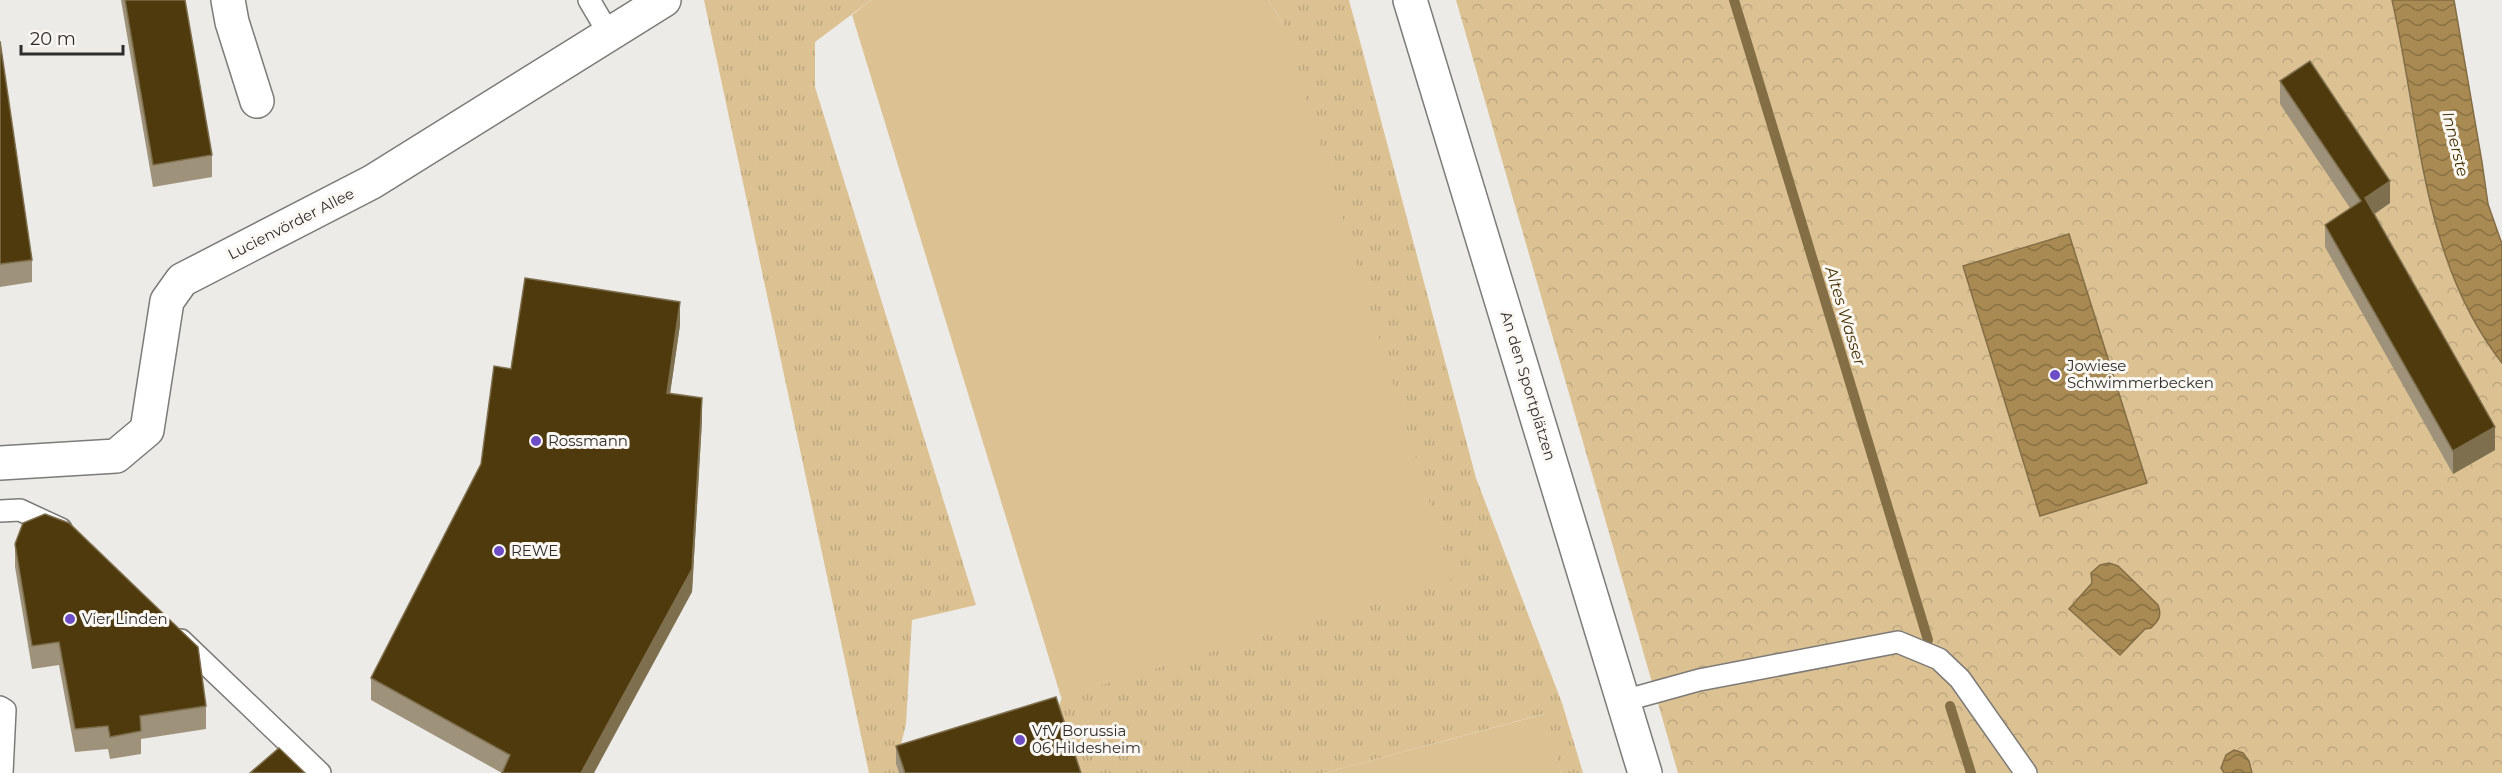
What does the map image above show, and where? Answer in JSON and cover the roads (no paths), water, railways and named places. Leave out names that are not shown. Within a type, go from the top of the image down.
[{"type":"street","points":[[228,0],[232,22],[257,101]]},
{"type":"street","name":"Lucienvörder Allee","points":[[0,463],[116,456],[147,430],[167,301],[182,280],[372,182],[664,0]]},
{"type":"street","name":"An den Sportplätzen","points":[[1410,0],[1645,773]]},
{"type":"lane","points":[[589,0],[609,34]]},
{"type":"lane","points":[[0,511],[20,510],[67,531],[75,540]]},
{"type":"lane","points":[[169,629],[320,773]]},
{"type":"lane","points":[[1623,701],[1699,680],[1898,642],[1939,659],[1960,679],[2026,773]]},
{"type":"lane","points":[[0,707],[5,710],[2,773]]},
{"type":"water","name":"Innerste","points":[[2392,0],[2454,0],[2488,204],[2502,244],[2502,363],[2475,323],[2455,280],[2439,235],[2427,189]]},
{"type":"water","name":"Jowiese Schwimmerbecken","points":[[2069,234],[2147,483],[2040,516],[1963,266]]},
{"type":"water","points":[[2109,563],[2118,566],[2158,605],[2160,612],[2154,625],[2145,629],[2120,655],[2069,609],[2092,583],[2091,573],[2100,565]]},
{"type":"water","points":[[2234,750],[2243,753],[2249,761],[2252,773],[2224,773],[2221,768],[2226,755]]},
{"type":"waterway","name":"Altes Wasser","points":[[1734,0],[1928,640]]},
{"type":"waterway","name":"Altes Wasser","points":[[1950,706],[1971,773]]},
{"type":"place","name":"Jowiese Schwimmerbecken","points":[[2055,375]]},
{"type":"place","name":"Rossmann","points":[[536,441]]},
{"type":"place","name":"REWE","points":[[499,551]]},
{"type":"place","name":"Vier Linden","points":[[70,619]]},
{"type":"place","name":"VfV Borussia 06 Hildesheim","points":[[1020,740]]}]
